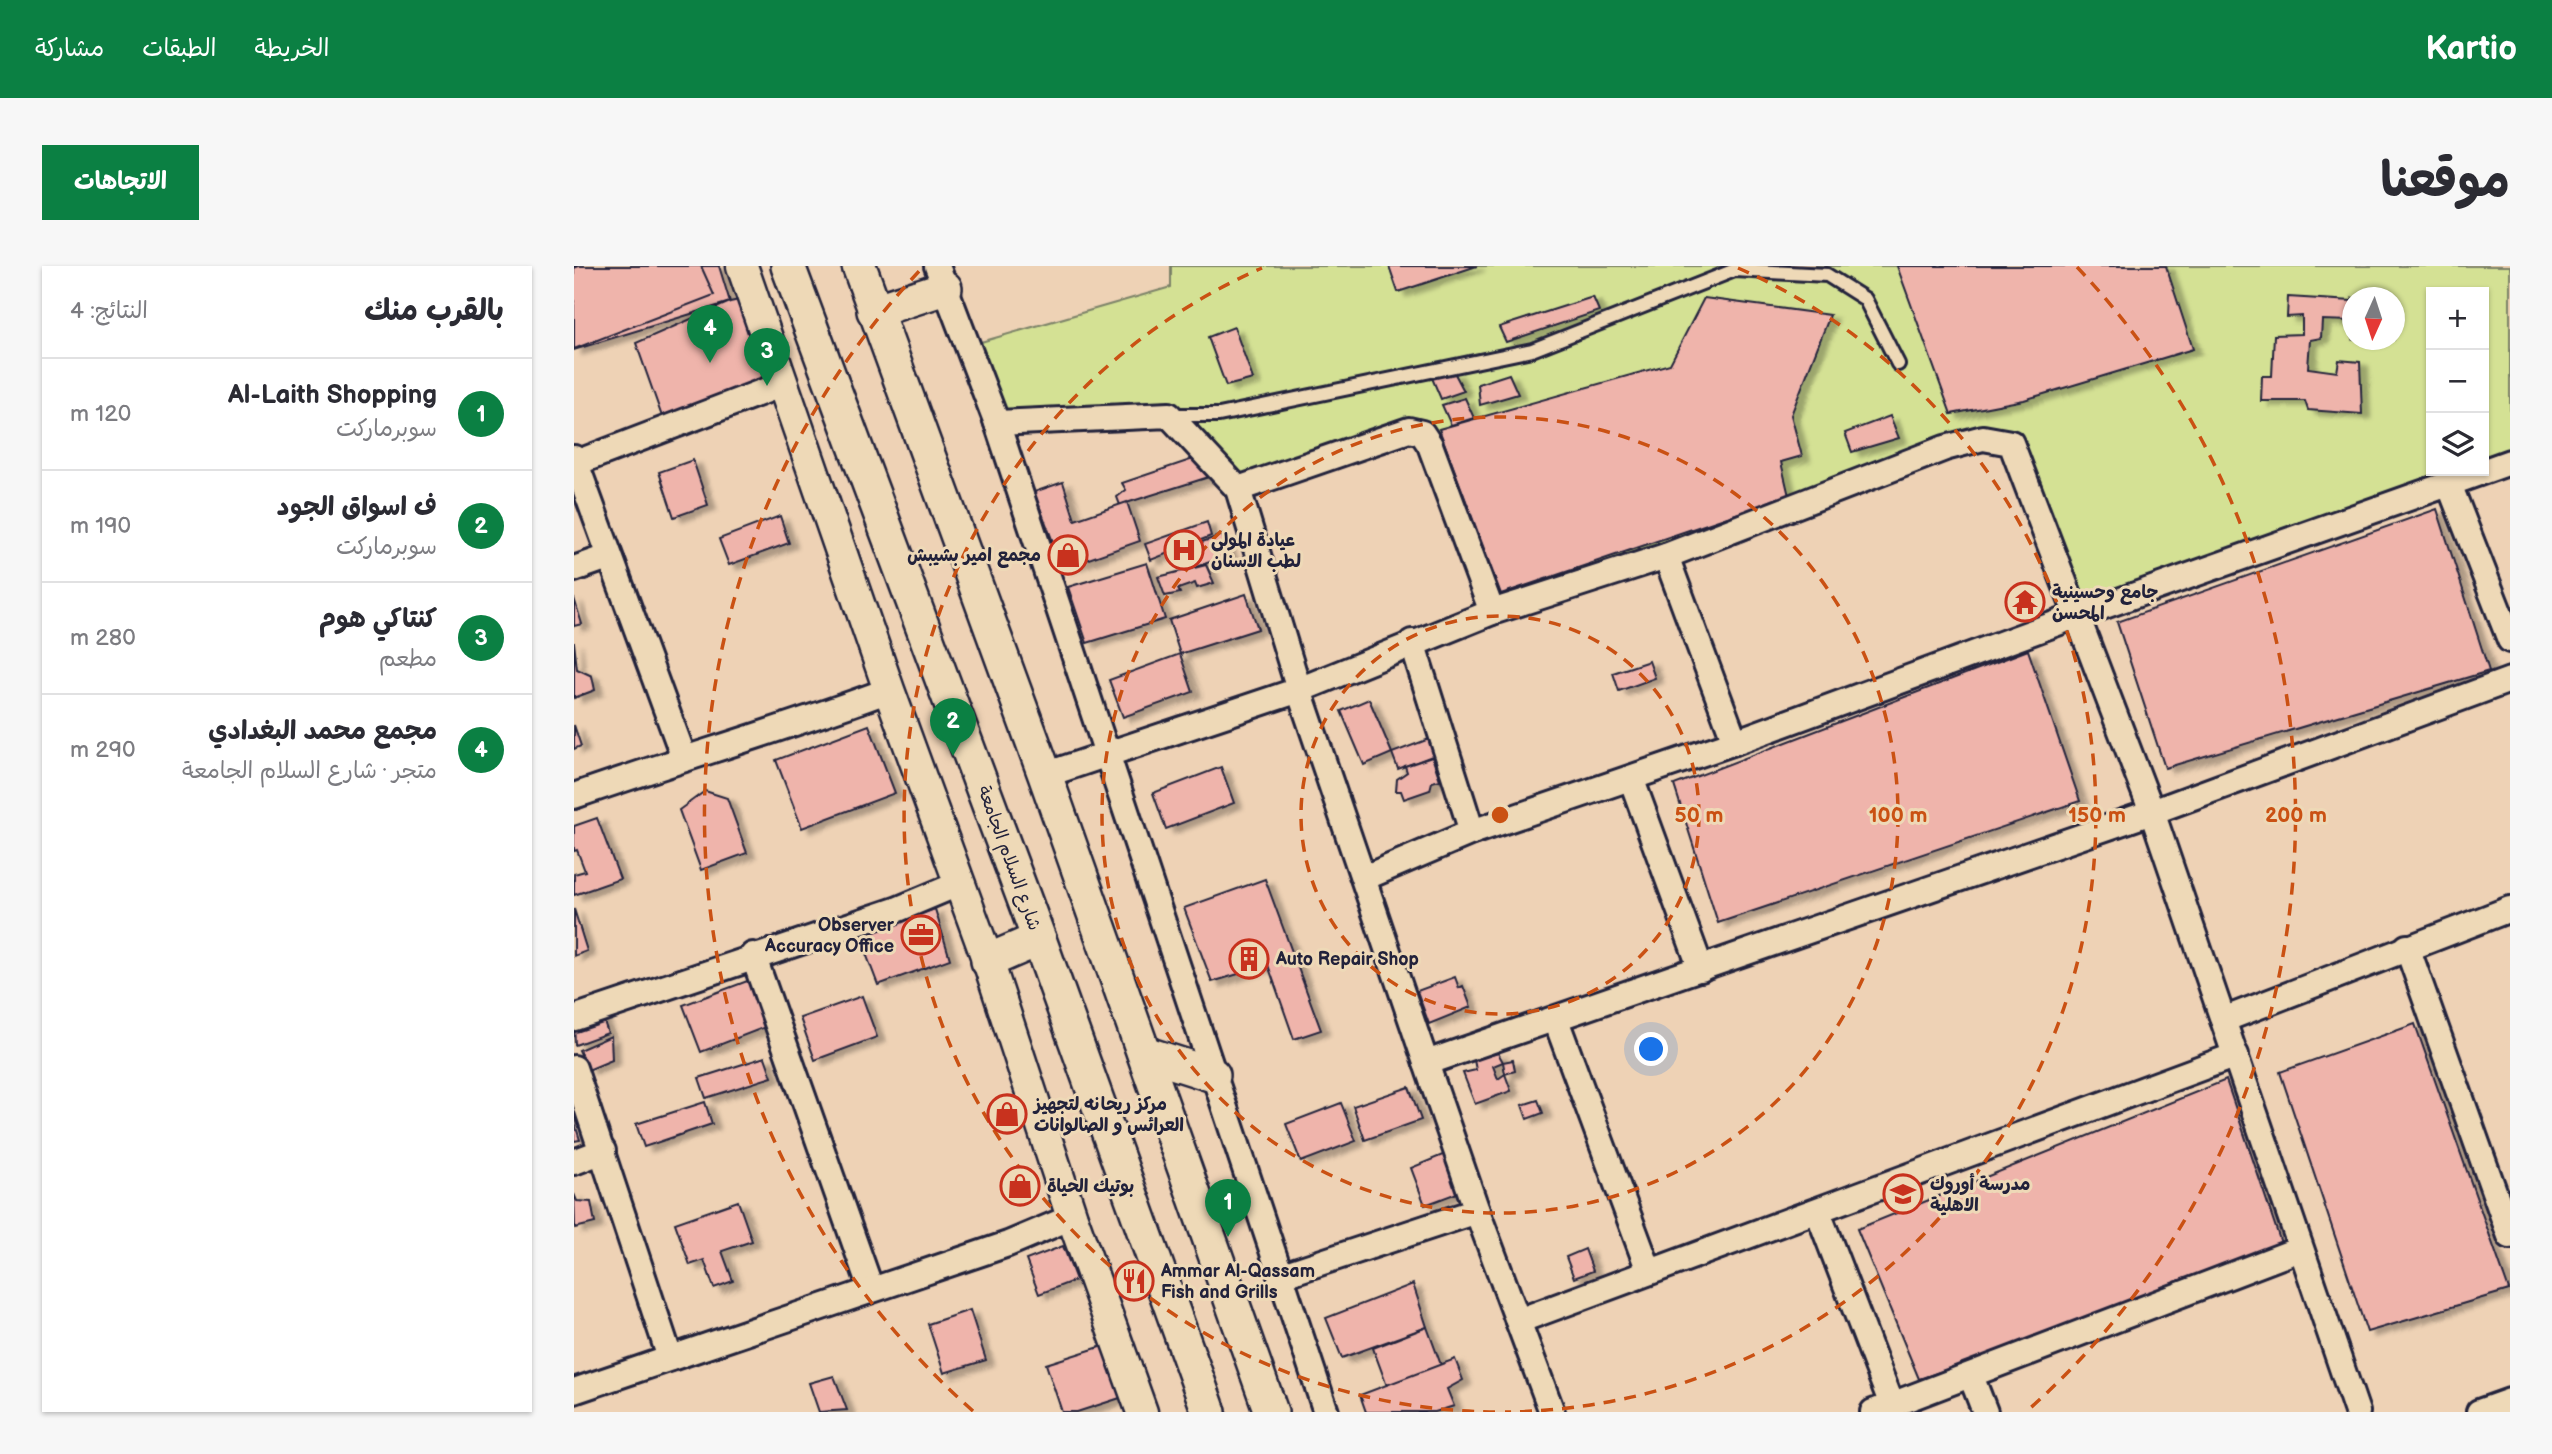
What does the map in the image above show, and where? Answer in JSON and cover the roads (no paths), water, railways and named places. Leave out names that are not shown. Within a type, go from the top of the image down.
[{"type":"main road","name":"شارع السلام الجامعة","points":[[788,266],[1039,939],[1209,1412]]},
{"type":"main road","points":[[859,266],[1045,775],[1271,1412]]},
{"type":"main road","points":[[874,311],[941,277]]},
{"type":"main road","points":[[988,961],[1039,939]]},
{"type":"main road","points":[[1144,1053],[1213,1074]]},
{"type":"street","points":[[742,266],[889,690],[988,961],[1137,1411]]},
{"type":"street","points":[[941,277],[997,424],[1326,1412]]},
{"type":"street","points":[[684,758],[575,461],[783,384]]},
{"type":"street","points":[[997,424],[1169,415],[1238,489],[1299,690],[1477,1211],[1552,1412]]},
{"type":"street","points":[[1238,489],[1409,430],[1422,433],[1430,445],[1492,612]]},
{"type":"street","points":[[1045,775],[1106,752],[1299,690],[1412,642],[1492,612],[1666,556],[1945,448],[1983,438],[2011,443],[2079,615],[2152,812],[2357,1412]]},
{"type":"street","points":[[1364,878],[1472,832],[1735,742],[2079,615],[2510,463]]},
{"type":"street","points":[[2449,484],[2510,640]]},
{"type":"street","points":[[1666,556],[1735,742]]},
{"type":"street","points":[[574,569],[608,557]]},
{"type":"street","points":[[1412,642],[1472,832]]},
{"type":"street","points":[[1426,1063],[2152,812],[2510,681]]},
{"type":"street","points":[[574,796],[684,758],[798,724],[889,690]]},
{"type":"street","points":[[1632,778],[1701,969]]},
{"type":"street","points":[[574,1018],[753,955],[896,910],[958,884]]},
{"type":"street","points":[[2223,1020],[2510,909]]},
{"type":"street","points":[[2407,947],[2510,1236]]},
{"type":"street","points":[[753,955],[871,1289]]},
{"type":"street","points":[[1556,1020],[1648,1271]]},
{"type":"street","points":[[1517,1321],[1648,1271],[1818,1212],[2236,1055]]},
{"type":"street","points":[[574,1068],[670,1358]]},
{"type":"street","points":[[574,1162],[603,1151]]},
{"type":"street","points":[[1280,1276],[1477,1211]]},
{"type":"street","points":[[1818,1212],[1883,1409],[2300,1249]]},
{"type":"street","points":[[574,1391],[1008,1244],[1072,1217]]},
{"type":"street","points":[[1971,1376],[1985,1412]]},
{"type":"street","points":[[2479,1412],[2510,1401]]},
{"type":"lane","points":[[1169,415],[1219,415],[1532,350],[1735,270],[1827,275],[1865,299],[1898,364]]},
{"type":"place","name":"مجمع محمد البغدادي","points":[[710,363]]},
{"type":"place","name":"كنتاكي هوم","points":[[767,386]]},
{"type":"place","name":"عيادة المولى لطب الاسنان","points":[[1184,550]]},
{"type":"place","name":"مجمع امير بشيبش","points":[[1068,555]]},
{"type":"place","name":"جامع وحسينية المحسن","points":[[2025,602]]},
{"type":"place","name":"ف اسواق الجود","points":[[953,756]]},
{"type":"place","name":"Observer Accuracy Office","points":[[921,935]]},
{"type":"place","name":"Auto Repair Shop","points":[[1249,959]]},
{"type":"place","name":"مركز ريحانه لتجهيز العرائس و الصالوانات","points":[[1007,1114]]},
{"type":"place","name":"بوتيك الحياة","points":[[1020,1186]]},
{"type":"place","name":"مدرسة أوروك الاهلية","points":[[1903,1194]]},
{"type":"place","name":"Al-Laith Shopping","points":[[1228,1237]]},
{"type":"place","name":"Ammar Al-Qassam Fish and Grills","points":[[1134,1281]]}]
